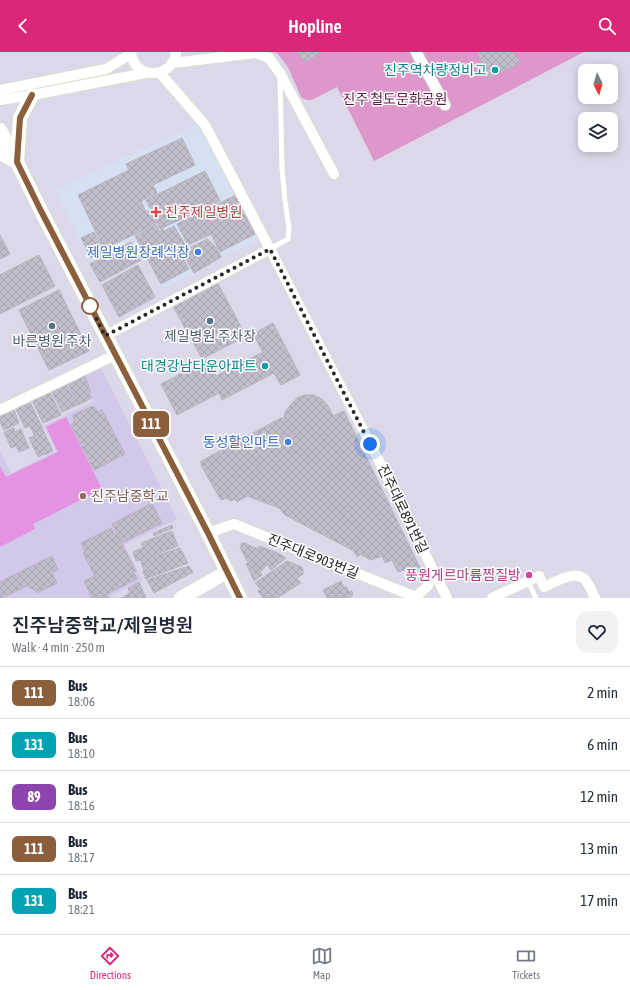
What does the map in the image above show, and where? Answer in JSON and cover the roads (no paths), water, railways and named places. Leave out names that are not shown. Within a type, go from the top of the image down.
[{"type":"street","points":[[0,100],[146,73],[160,73],[173,63],[176,57],[176,52]]},
{"type":"street","points":[[416,52],[445,105]]},
{"type":"street","points":[[0,90],[106,69],[131,53],[136,66],[146,73]]},
{"type":"street","points":[[173,63],[256,53],[269,58],[280,73],[334,174]]},
{"type":"street","name":"진주대로891번길","points":[[160,73],[205,125],[377,457],[446,598]]},
{"type":"street","points":[[17,162],[20,118],[32,95]]},
{"type":"street","points":[[0,130],[240,598]]},
{"type":"street","points":[[0,153],[17,162]]},
{"type":"street","points":[[105,336],[270,249]]},
{"type":"street","points":[[0,410],[115,355]]},
{"type":"street","name":"진주대로903번길","points":[[208,533],[234,524],[416,598]]},
{"type":"street","points":[[181,598],[227,572]]},
{"type":"street","points":[[416,598],[427,587],[434,573]]},
{"type":"street","points":[[492,598],[539,576],[544,587],[566,577],[577,575],[585,579],[595,598]]},
{"type":"lane","points":[[270,249],[288,239],[289,228],[282,168],[280,73]]},
{"type":"lane","points":[[528,581],[536,598]]},
{"type":"place","name":"진주역차량정비고","points":[[495,70]]},
{"type":"place","name":"진주제일병원","points":[[156,212]]},
{"type":"place","name":"제일병원장례식장","points":[[198,252]]},
{"type":"place","name":"제일병원 주차장","points":[[210,321]]},
{"type":"place","name":"바른병원 주차","points":[[52,326]]},
{"type":"place","name":"대경강남타운아파트","points":[[265,366]]},
{"type":"place","name":"동성할인마트","points":[[288,442]]},
{"type":"place","name":"진주남중학교","points":[[83,496]]},
{"type":"place","name":"풍원게르마륨찜질방","points":[[529,575]]},
{"type":"park label","name":"진주 철도문화공원","points":[[395,99]]}]
